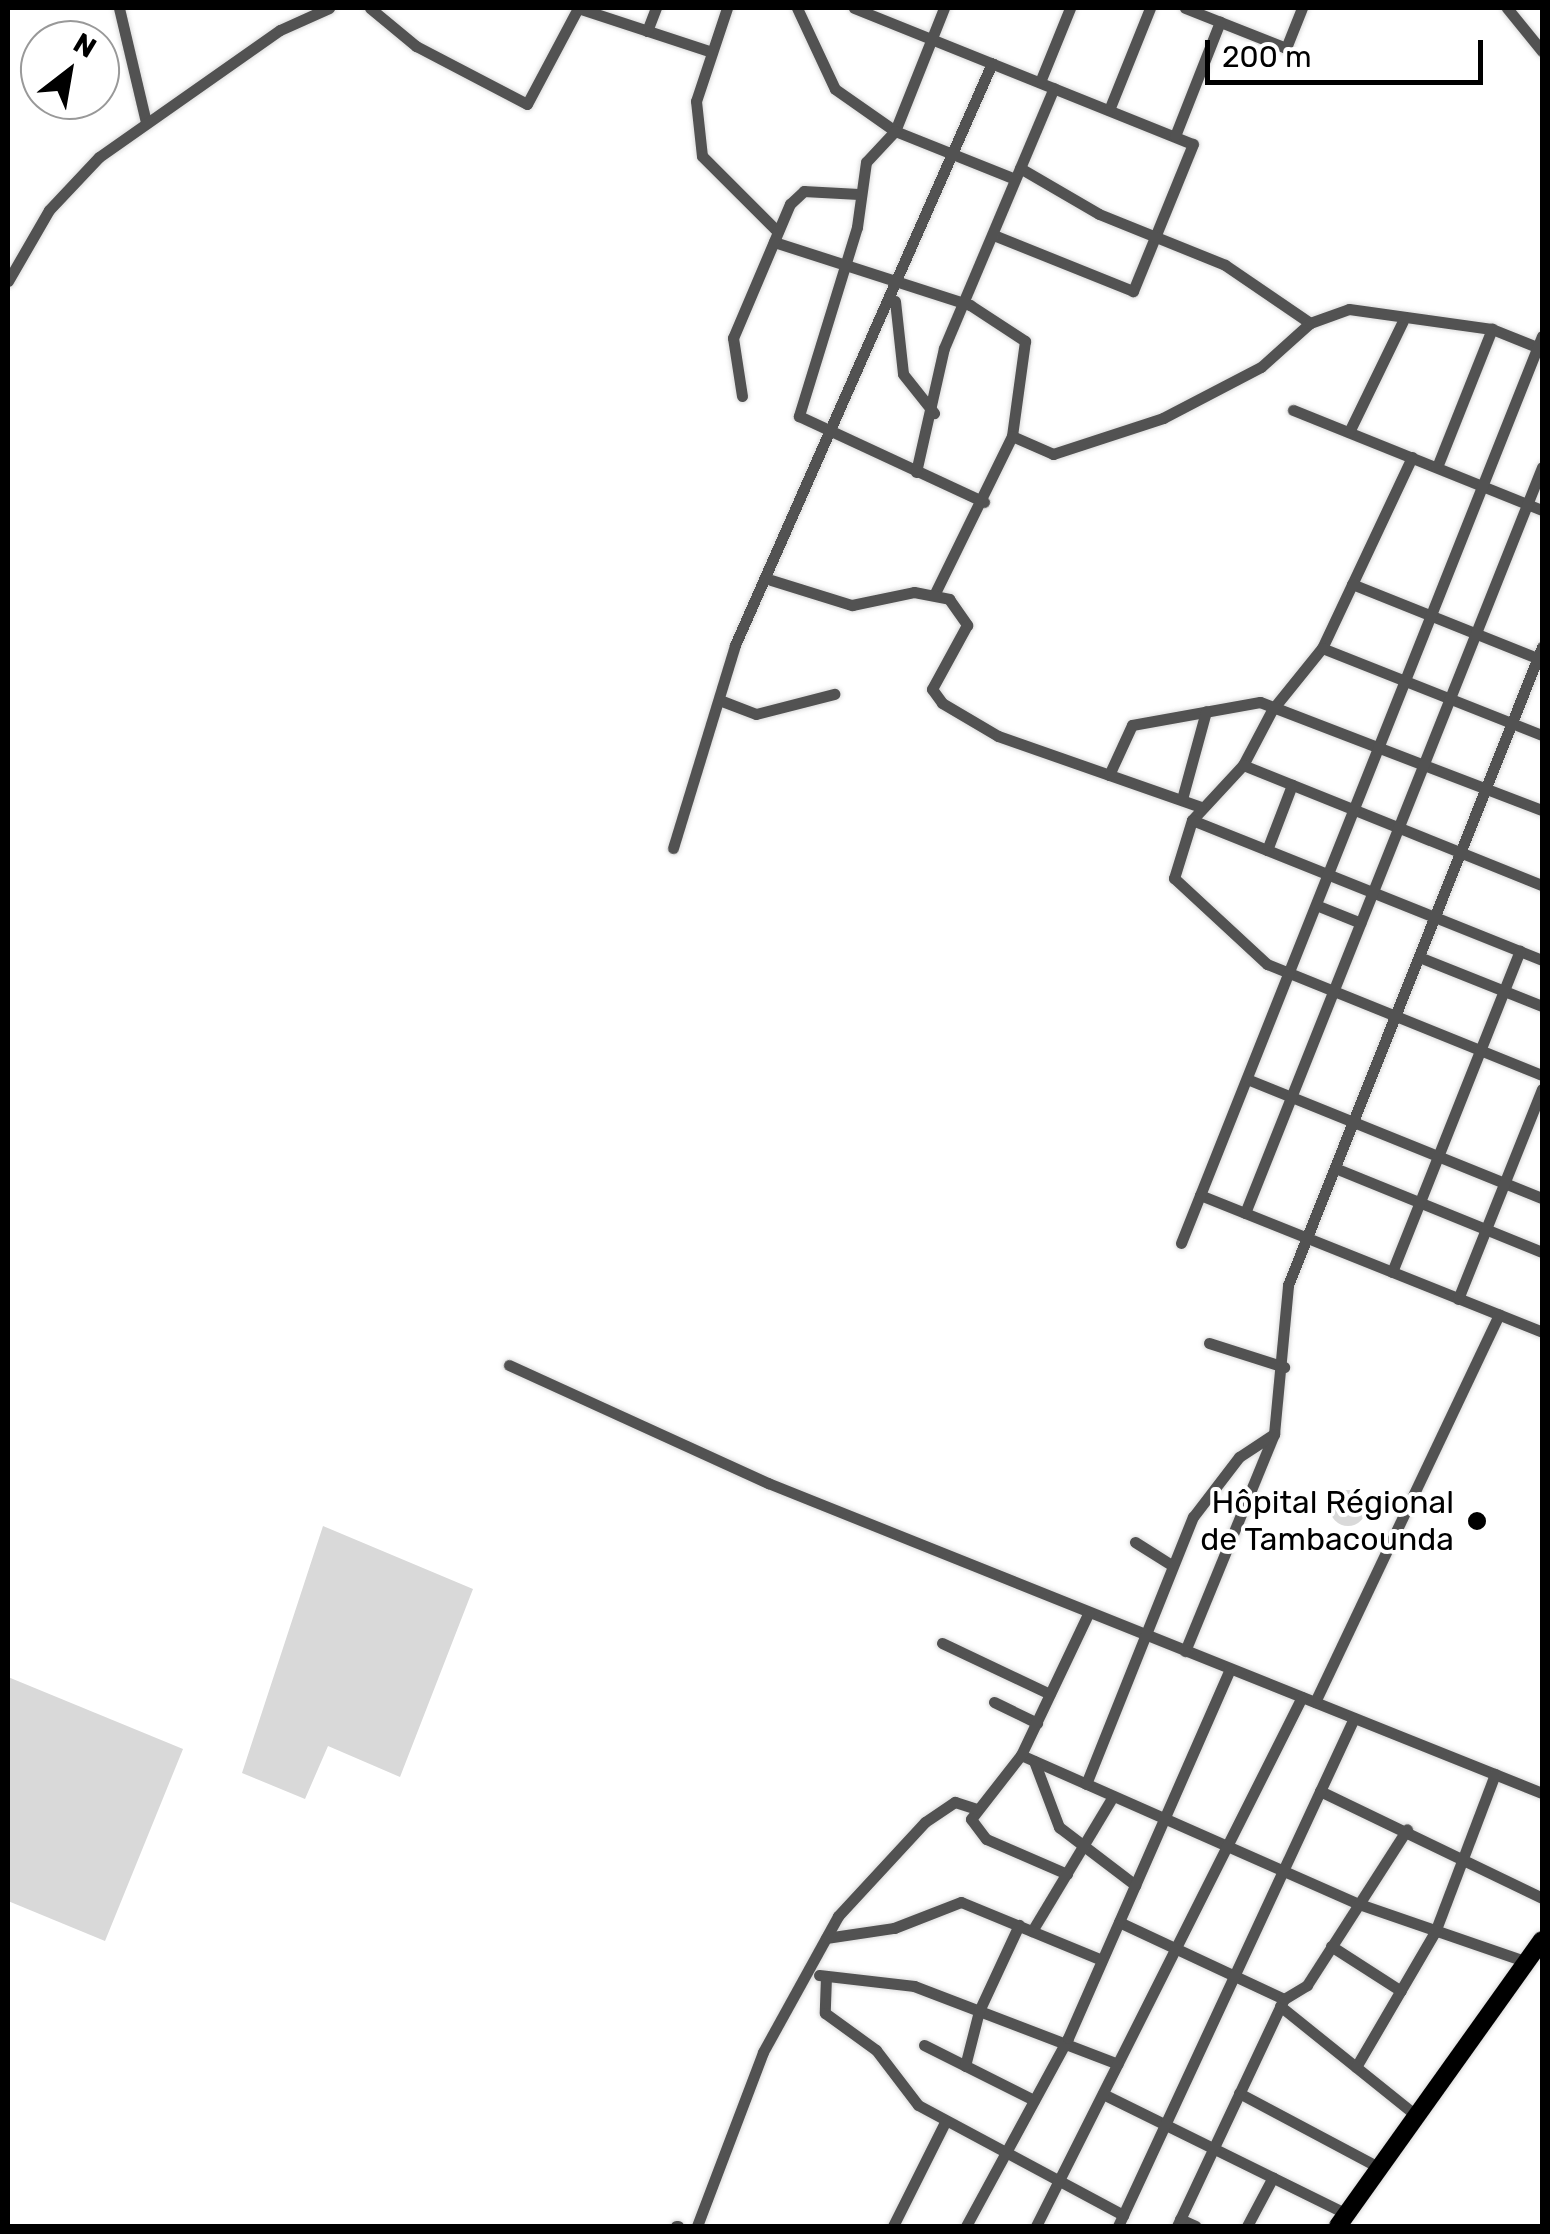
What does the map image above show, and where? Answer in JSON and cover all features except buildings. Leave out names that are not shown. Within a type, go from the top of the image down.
[{"type":"highway","points":[[1343,2220],[1542,1940]]},
{"type":"street","points":[[119,8],[146,122]]},
{"type":"street","points":[[8,281],[59,198],[146,122],[328,8]]},
{"type":"street","points":[[370,8],[426,53],[531,104],[578,8],[712,52]]},
{"type":"street","points":[[647,31],[656,8]]},
{"type":"street","points":[[726,8],[696,101],[702,156],[776,236],[970,304],[1025,340],[1012,436],[984,502],[934,595]]},
{"type":"street","points":[[796,8],[827,82],[895,131],[1017,173],[1225,265],[1310,323]]},
{"type":"street","points":[[854,8],[1193,144],[1157,237],[1126,294],[1051,252],[996,236]]},
{"type":"street","points":[[944,8],[895,131],[866,162],[846,260],[798,416],[833,436],[984,502]]},
{"type":"street","points":[[1040,82],[1070,8]]},
{"type":"street","points":[[1109,110],[1150,8]]},
{"type":"street","points":[[1185,8],[1286,48],[1302,8]]},
{"type":"street","points":[[1507,8],[1542,52]]},
{"type":"street","points":[[1175,136],[1220,22]]},
{"type":"street","points":[[673,848],[722,701],[736,644],[771,580],[956,155],[992,63]]},
{"type":"street","points":[[916,472],[934,412],[944,348],[970,304],[1017,173],[1054,88]]},
{"type":"street","points":[[742,396],[733,338],[776,236],[804,191],[858,194]]},
{"type":"street","points":[[894,296],[903,374],[934,412]]},
{"type":"street","points":[[1012,436],[1054,454],[1163,418],[1262,367],[1310,323],[1349,308],[1403,321],[1492,329],[1541,344],[1181,1243]]},
{"type":"street","points":[[1349,432],[1403,321]]},
{"type":"street","points":[[1437,468],[1492,329]]},
{"type":"street","points":[[1293,410],[1542,510]]},
{"type":"street","points":[[1412,457],[1322,648],[1278,704],[1243,765],[1201,806],[1172,863],[1180,890],[1252,956],[1542,1076]]},
{"type":"street","points":[[1245,1213],[1542,467]]},
{"type":"street","points":[[771,580],[852,604],[934,595],[967,617],[932,689],[942,703],[989,732],[1201,806]]},
{"type":"street","points":[[1186,1651],[1274,1434],[1284,1367],[1288,1285],[1541,655],[1476,634],[1352,584]]},
{"type":"street","points":[[1322,648],[1542,735]]},
{"type":"street","points":[[722,701],[756,714],[834,694]]},
{"type":"street","points":[[1109,775],[1132,725],[1206,710],[1278,704],[1542,810]]},
{"type":"street","points":[[1182,800],[1206,710]]},
{"type":"street","points":[[1243,765],[1542,885]]},
{"type":"street","points":[[1267,850],[1292,785]]},
{"type":"street","points":[[1192,820],[1542,960]]},
{"type":"street","points":[[1316,905],[1361,923]]},
{"type":"street","points":[[1392,1272],[1520,951]]},
{"type":"street","points":[[1419,957],[1542,1006]]},
{"type":"street","points":[[1246,1079],[1542,1198]]},
{"type":"street","points":[[1458,1298],[1542,1088]]},
{"type":"street","points":[[1335,1168],[1542,1252]]},
{"type":"street","points":[[1200,1195],[1542,1332]]},
{"type":"street","points":[[1315,1702],[1498,1315]]},
{"type":"street","points":[[1209,1343],[1284,1367]]},
{"type":"street","points":[[509,1364],[974,1566],[1542,1793]]},
{"type":"street","points":[[1086,1784],[1148,1635],[1170,1564],[1239,1456],[1274,1434]]},
{"type":"street","points":[[1135,1542],[1170,1564]]},
{"type":"street","points":[[1067,1874],[974,1832],[976,1809],[1021,1755],[1089,1612]]},
{"type":"street","points":[[942,1643],[1050,1694]]},
{"type":"street","points":[[966,2226],[1068,2038],[1230,1669]]},
{"type":"street","points":[[1036,2226],[1302,1697]]},
{"type":"street","points":[[994,1702],[1036,1722]]},
{"type":"street","points":[[826,1976],[829,2018],[876,2050],[911,2098],[945,2122],[1059,2182],[1120,2221],[1354,1718]]},
{"type":"street","points":[[1021,1755],[1358,1904],[1527,1962]]},
{"type":"street","points":[[1034,1761],[1060,1827],[1135,1885]]},
{"type":"street","points":[[1356,2067],[1436,1932],[1495,1774]]},
{"type":"street","points":[[1320,1791],[1464,1854],[1542,1898]]},
{"type":"street","points":[[1032,1931],[1112,1796]]},
{"type":"street","points":[[697,2226],[763,2052],[826,1938],[909,1835],[955,1802],[976,1809]]},
{"type":"street","points":[[1196,2226],[1178,2222],[1282,2002],[1307,1985],[1407,1829]]},
{"type":"street","points":[[826,1938],[894,1928],[952,1903],[1019,1925],[1102,1960]]},
{"type":"street","points":[[1119,1922],[1282,2002],[1417,2116]]},
{"type":"street","points":[[965,2066],[978,2010],[1019,1925]]},
{"type":"street","points":[[1332,1946],[1401,1990]]},
{"type":"street","points":[[807,1973],[900,1982],[1068,2038],[1118,2064]]},
{"type":"street","points":[[924,2045],[1034,2100]]},
{"type":"street","points":[[1240,2093],[1380,2168]]},
{"type":"street","points":[[1103,2094],[1273,2177],[1343,2220]]},
{"type":"street","points":[[893,2226],[945,2122]]},
{"type":"street","points":[[1247,2226],[1273,2177]]},
{"type":"shaded area","points":[[1348,1490],[1361,1495],[1366,1508],[1361,1521],[1348,1526],[1335,1521],[1330,1508],[1335,1495]]},
{"type":"shaded area","points":[[323,1526],[473,1589],[400,1777],[328,1746],[305,1799],[242,1773]]},
{"type":"shaded area","points":[[8,1677],[183,1749],[105,1941],[8,1901]]},
{"type":"place","name":"Hôpital Régional de Tambacounda","points":[[1477,1521]]}]
